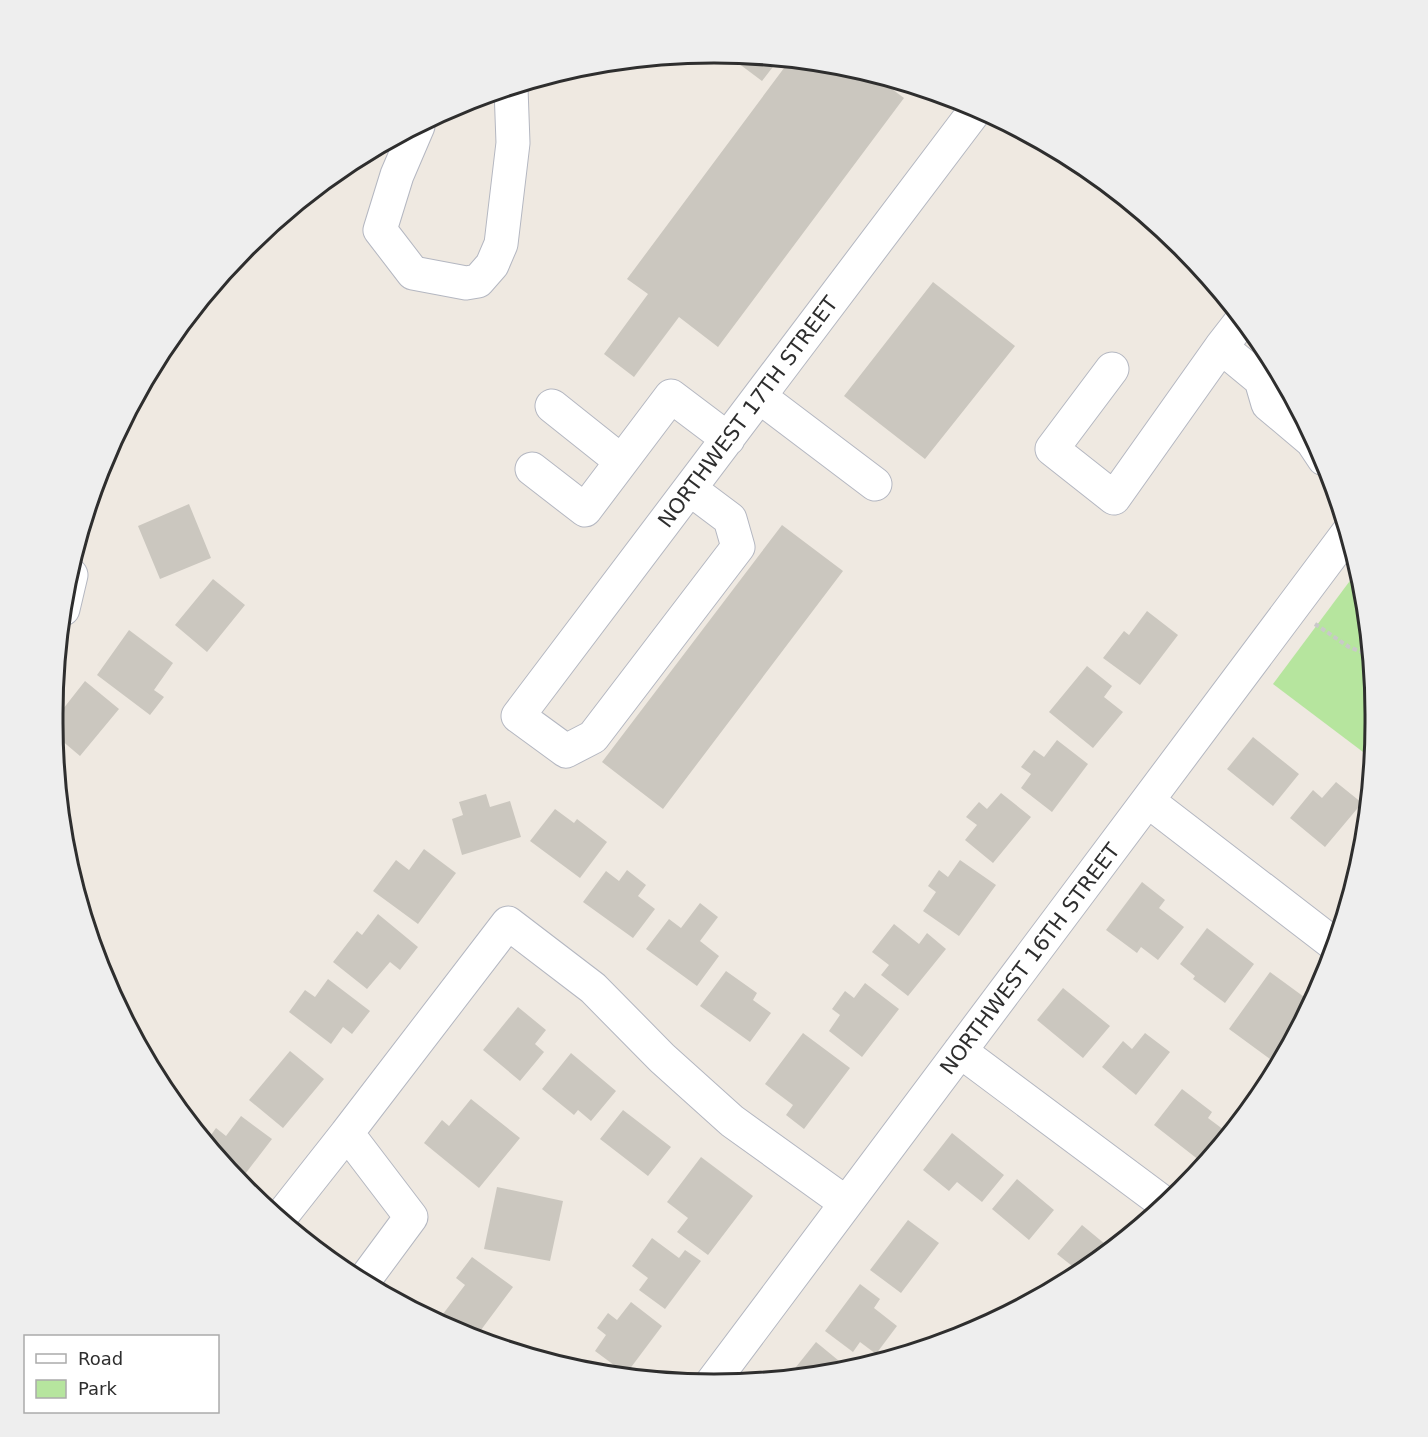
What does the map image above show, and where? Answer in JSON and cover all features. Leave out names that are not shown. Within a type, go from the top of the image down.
[{"type":"street","points":[[413,137],[397,175],[380,230],[413,273],[466,283],[477,280],[492,265],[501,243],[513,143],[511,96]]},
{"type":"street","name":"NORTHWEST 17TH STREET","points":[[690,489],[730,519],[738,547],[593,737],[566,751],[518,716],[971,116]]},
{"type":"street","points":[[1112,369],[1052,449],[1114,498],[1237,327]]},
{"type":"street","points":[[1221,347],[1261,380],[1268,404],[1300,431]]},
{"type":"street","points":[[532,469],[585,510],[671,396],[728,439]]},
{"type":"street","points":[[760,397],[876,484]]},
{"type":"street","points":[[552,406],[621,461]]},
{"type":"street","name":"NORTHWEST 16TH STREET","points":[[719,1374],[1342,541]]},
{"type":"street","points":[[1148,801],[1327,939]]},
{"type":"street","points":[[285,1212],[508,923],[593,988],[662,1058],[732,1121],[846,1203]]},
{"type":"street","points":[[960,1051],[1158,1198]]},
{"type":"street","points":[[347,1133],[411,1217],[369,1275]]},
{"type":"path","points":[[1312,622],[1362,651]]},
{"type":"green space","points":[[1350,580],[1364,671],[1364,753],[1273,684]]},
{"type":"building","points":[[739,64],[774,66],[762,81]]},
{"type":"building","points":[[785,67],[882,85],[890,88],[904,98],[718,347],[679,317],[634,377],[604,354],[648,294],[627,279]]},
{"type":"building","points":[[933,282],[1015,346],[925,459],[844,396]]},
{"type":"building","points":[[189,504],[211,558],[160,579],[138,526]]},
{"type":"building","points":[[782,525],[843,571],[663,809],[602,762]]},
{"type":"building","points":[[213,579],[245,605],[207,652],[175,625]]},
{"type":"building","points":[[1147,611],[1178,635],[1140,685],[1103,658],[1124,631],[1129,635]]},
{"type":"building","points":[[129,630],[173,663],[154,690],[164,697],[150,715],[97,675]]},
{"type":"building","points":[[1087,666],[1112,686],[1104,697],[1123,712],[1093,748],[1049,712]]},
{"type":"building","points":[[85,681],[119,709],[80,756],[63,742],[63,709]]},
{"type":"building","points":[[1253,737],[1299,774],[1273,806],[1227,769]]},
{"type":"building","points":[[1057,740],[1088,764],[1052,812],[1021,788],[1031,774],[1021,767],[1034,750],[1044,757]]},
{"type":"building","points":[[1336,782],[1360,801],[1359,806],[1325,847],[1290,818],[1313,790],[1322,798]]},
{"type":"building","points":[[1001,793],[1031,817],[993,863],[965,840],[977,825],[966,817],[979,802],[987,809]]},
{"type":"building","points":[[486,794],[490,807],[510,801],[521,837],[462,855],[452,819],[463,815],[459,802]]},
{"type":"building","points":[[555,809],[574,823],[577,819],[607,842],[580,878],[530,841]]},
{"type":"building","points":[[424,849],[456,873],[418,924],[373,891],[396,860],[409,870]]},
{"type":"building","points":[[960,860],[996,885],[959,936],[923,911],[936,892],[928,886],[939,870],[948,877]]},
{"type":"building","points":[[627,870],[646,885],[638,896],[655,909],[633,938],[583,902],[606,871],[619,881]]},
{"type":"building","points":[[1142,882],[1165,900],[1159,908],[1184,927],[1158,960],[1141,947],[1137,953],[1106,930]]},
{"type":"building","points":[[700,903],[718,917],[700,941],[719,956],[697,986],[646,949],[669,919],[681,928]]},
{"type":"building","points":[[378,914],[418,947],[400,970],[390,962],[367,989],[333,962],[357,931],[362,935]]},
{"type":"building","points":[[894,924],[919,944],[927,933],[946,949],[908,996],[881,975],[889,965],[872,952]]},
{"type":"building","points":[[1207,928],[1254,964],[1225,1003],[1193,979],[1195,976],[1180,964]]},
{"type":"building","points":[[726,971],[757,993],[753,1000],[771,1013],[750,1042],[700,1006]]},
{"type":"building","points":[[1270,972],[1304,997],[1271,1060],[1229,1029]]},
{"type":"building","points":[[328,979],[370,1011],[352,1034],[343,1027],[331,1044],[289,1012],[305,990],[315,997]]},
{"type":"building","points":[[865,983],[899,1009],[862,1057],[829,1031],[840,1015],[832,1009],[845,991],[854,998]]},
{"type":"building","points":[[1063,988],[1110,1026],[1083,1058],[1037,1020]]},
{"type":"building","points":[[518,1007],[546,1030],[535,1044],[544,1052],[520,1081],[483,1050]]},
{"type":"building","points":[[803,1033],[850,1068],[804,1129],[786,1115],[793,1105],[765,1084]]},
{"type":"building","points":[[1145,1033],[1170,1052],[1136,1095],[1102,1067],[1123,1041],[1132,1049]]},
{"type":"building","points":[[290,1051],[324,1079],[283,1128],[249,1100]]},
{"type":"building","points":[[571,1053],[616,1091],[591,1121],[578,1110],[574,1115],[542,1089]]},
{"type":"building","points":[[1182,1089],[1212,1112],[1208,1118],[1222,1129],[1197,1158],[1154,1125]]},
{"type":"building","points":[[471,1099],[520,1138],[479,1188],[424,1143],[442,1120],[449,1126]]},
{"type":"building","points":[[623,1110],[671,1147],[648,1176],[600,1139]]},
{"type":"building","points":[[241,1116],[272,1139],[245,1174],[211,1135],[216,1128],[226,1136]]},
{"type":"building","points":[[952,1133],[1004,1175],[982,1202],[957,1182],[949,1191],[923,1170]]},
{"type":"building","points":[[701,1157],[753,1196],[708,1255],[677,1232],[688,1218],[667,1202]]},
{"type":"building","points":[[1017,1179],[1054,1210],[1029,1240],[992,1209]]},
{"type":"building","points":[[497,1187],[563,1201],[550,1261],[484,1249]]},
{"type":"building","points":[[908,1220],[939,1243],[901,1293],[870,1270]]},
{"type":"building","points":[[1082,1225],[1104,1243],[1072,1266],[1057,1254]]},
{"type":"building","points":[[652,1238],[679,1258],[685,1250],[701,1261],[665,1309],[639,1290],[648,1278],[632,1266]]},
{"type":"building","points":[[472,1257],[513,1287],[481,1330],[443,1314],[465,1285],[456,1278]]},
{"type":"building","points":[[860,1284],[880,1299],[874,1308],[897,1326],[875,1353],[860,1342],[853,1352],[825,1331]]},
{"type":"building","points":[[631,1302],[662,1326],[630,1368],[615,1366],[595,1351],[606,1335],[597,1328],[608,1313],[617,1320]]},
{"type":"building","points":[[816,1342],[839,1361],[799,1368],[795,1368]]}]
